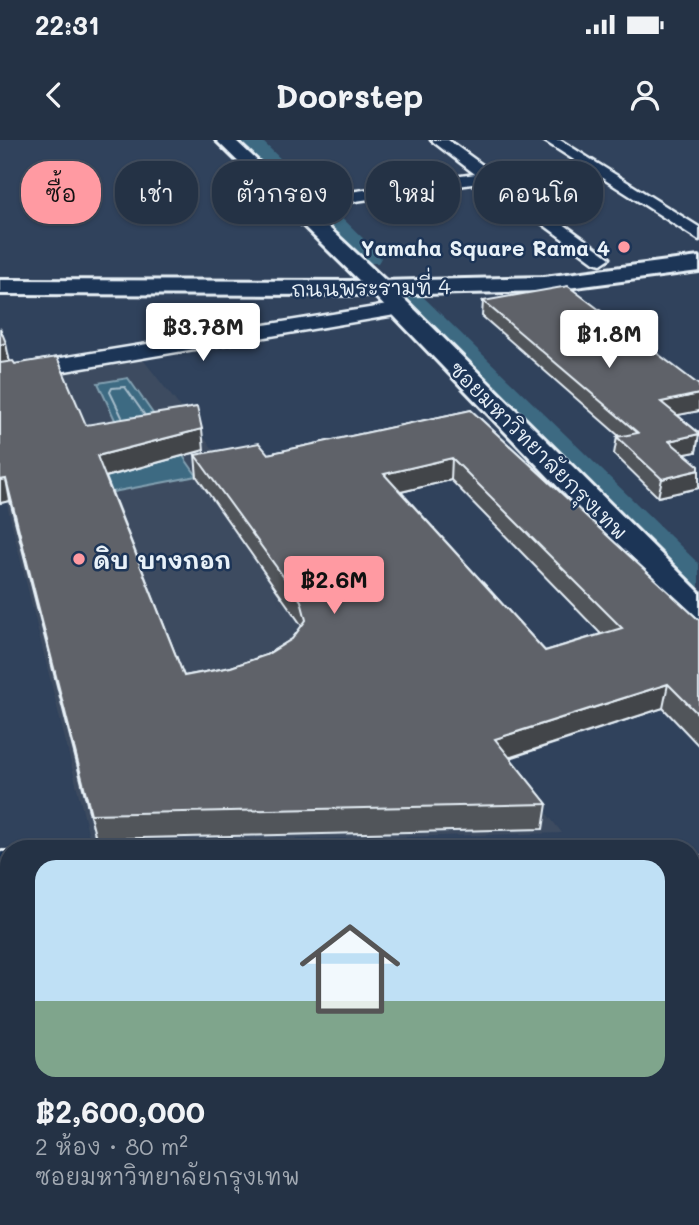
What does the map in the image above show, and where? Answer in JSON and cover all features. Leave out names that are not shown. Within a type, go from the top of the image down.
[{"type":"main road","name":"ซอยมหาวิทยาลัยกรุงเทพ","points":[[225,140],[247,161]]},
{"type":"main road","name":"ซอยมหาวิทยาลัยกรุงเทพ","points":[[314,224],[356,265],[391,287],[699,612]]},
{"type":"main road","name":"ถนนพระรามที่ 4","points":[[433,264],[510,264],[601,258],[699,244]]},
{"type":"main road","name":"ถนนพระรามที่ 4","points":[[328,264],[356,265]]},
{"type":"main road","name":"ถนนพระรามที่ 4","points":[[0,287],[391,287],[544,284],[699,264]]},
{"type":"street","points":[[438,140],[474,166]]},
{"type":"street","points":[[550,140],[699,234]]},
{"type":"street","points":[[352,197],[474,179]]},
{"type":"street","points":[[554,224],[601,258]]},
{"type":"street","points":[[0,375],[391,287]]},
{"type":"shaded area","name":"ดิบ บางกอก","points":[[141,357],[227,467],[269,461],[562,833],[262,840],[90,840],[0,476],[0,380]]},
{"type":"water","points":[[128,378],[197,476],[107,493],[95,464],[116,422],[98,383]]},
{"type":"building","points":[[568,286],[699,385],[699,394],[661,402],[699,433],[669,441],[699,466],[699,470],[662,479],[617,437],[638,433],[483,301]]},
{"type":"building","points":[[0,328],[6,343],[0,345]]},
{"type":"building","points":[[57,357],[86,425],[197,407],[202,429],[97,456],[184,676],[231,667],[266,655],[292,639],[306,620],[301,601],[195,455],[259,443],[268,454],[471,410],[699,620],[699,715],[668,684],[495,739],[547,804],[91,814],[6,479],[0,480],[0,363],[13,361],[15,364]],"holes":[[[452,458],[622,628],[545,651],[384,474]]]},
{"type":"waterway","points":[[250,140],[271,161]]},
{"type":"waterway","points":[[335,224],[369,258]]},
{"type":"waterway","points":[[404,293],[699,585]]},
{"type":"place","name":"Yamaha Square Rama 4","points":[[624,247]]},
{"type":"place","name":"ดิบ บางกอก","points":[[79,559]]}]
